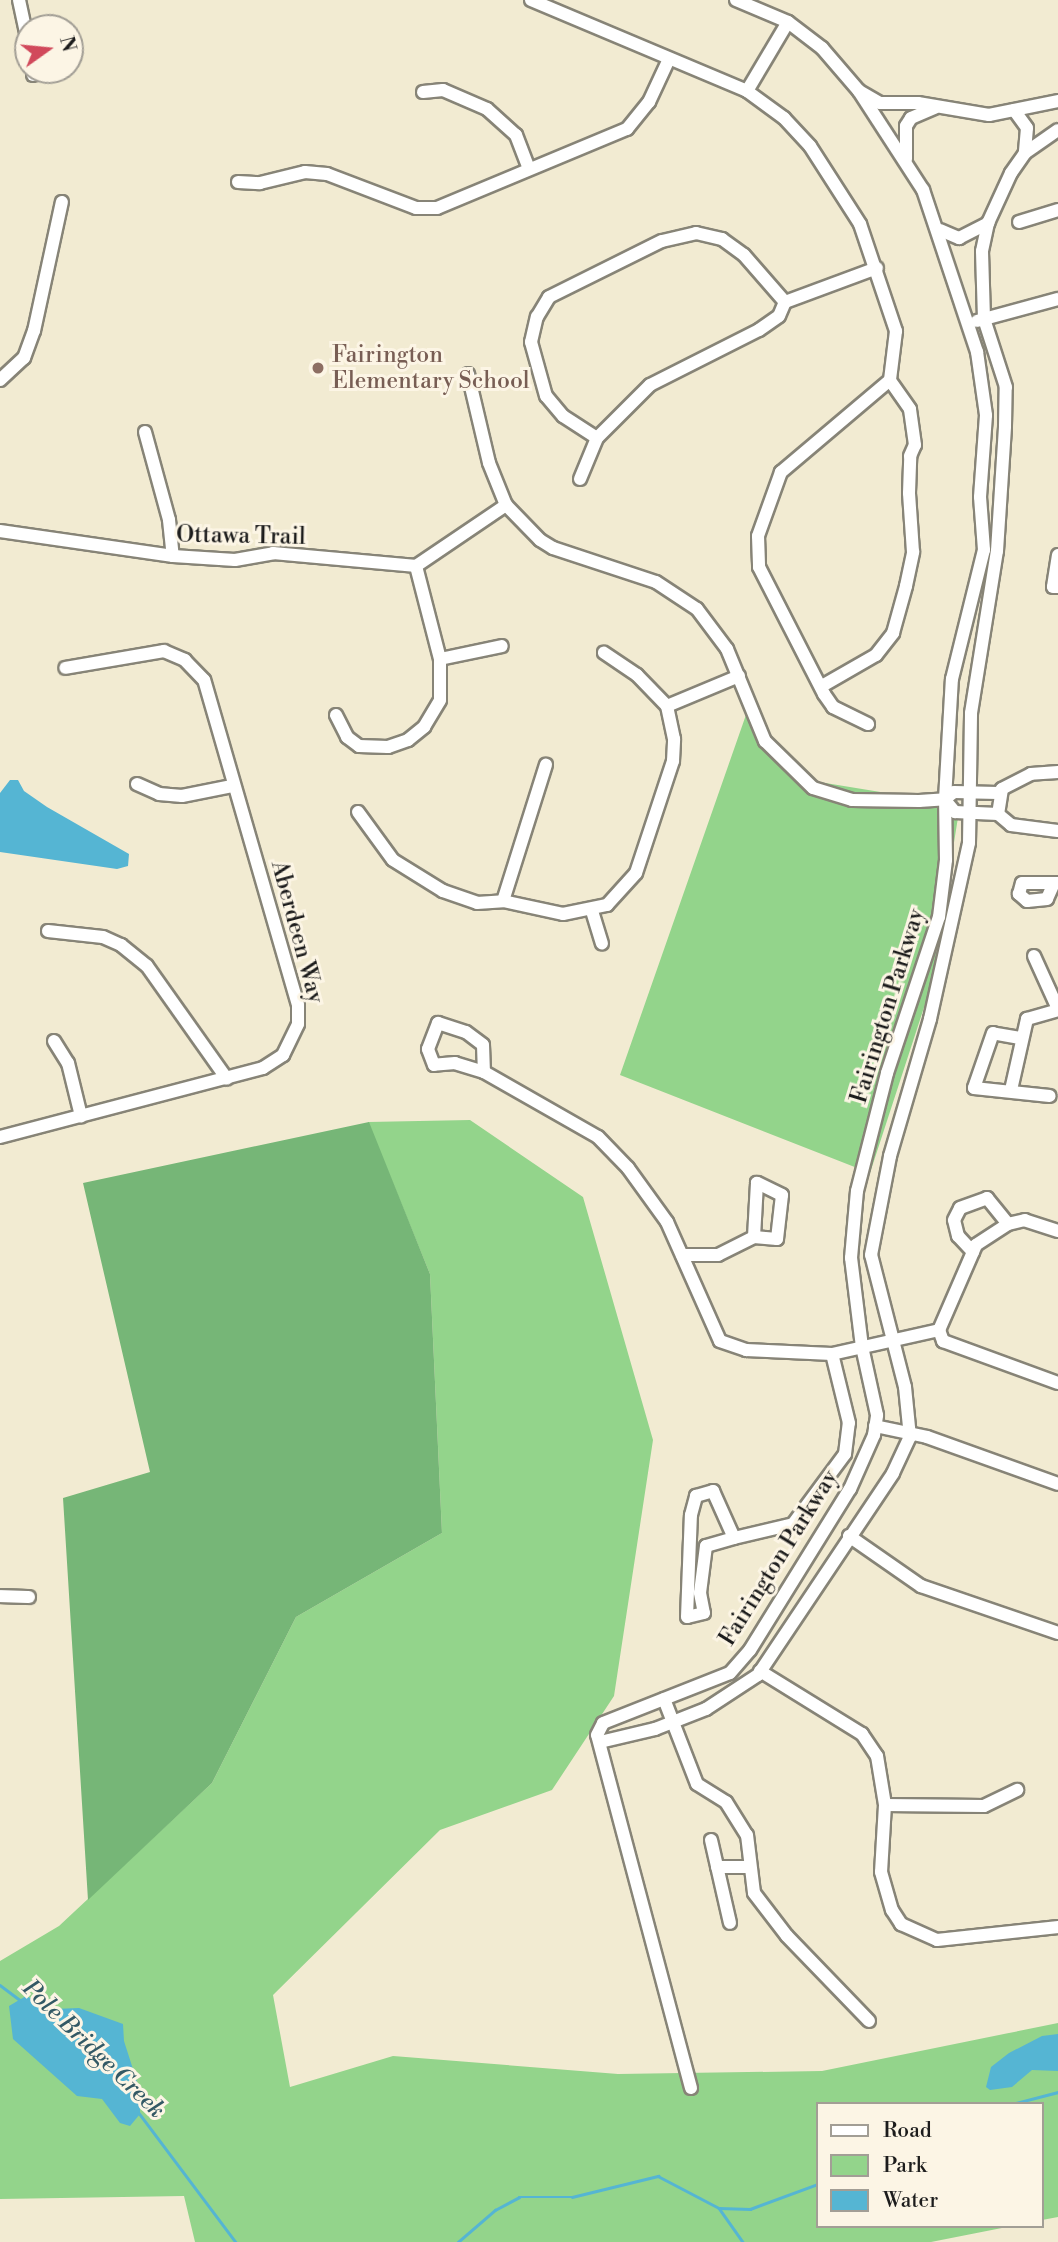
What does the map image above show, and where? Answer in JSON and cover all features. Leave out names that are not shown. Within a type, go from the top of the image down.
[{"type":"street","points":[[531,0],[668,61],[747,91],[784,118],[810,146],[860,224],[896,331],[890,380],[910,409],[915,445],[910,456],[909,493],[913,552],[893,633],[876,655],[822,686]]},
{"type":"street","name":"Fairington Parkway","points":[[736,0],[788,22],[822,48],[859,91],[906,163],[940,230],[969,324],[984,385],[986,415],[980,497],[984,550],[952,679],[945,799],[946,860],[939,917],[887,1073],[857,1191],[850,1258],[875,1426],[850,1489],[750,1650],[730,1673],[603,1723],[597,1735],[600,1742],[673,1722],[706,1709],[760,1671],[893,1472],[911,1437],[905,1387],[871,1255],[874,1221],[930,1019],[969,843],[971,713],[997,551],[1005,426],[1006,387],[984,319],[981,278],[988,223],[1025,153],[1058,130]]},
{"type":"street","points":[[747,91],[788,22]]},
{"type":"street","points":[[237,182],[260,183],[305,172],[327,174],[416,208],[437,208],[627,130],[649,102],[668,61]]},
{"type":"street","points":[[423,92],[443,90],[487,109],[516,135],[529,169]]},
{"type":"street","points":[[859,91],[880,103],[977,115],[1058,101]]},
{"type":"street","points":[[906,163],[902,138],[905,126],[911,118],[935,108]]},
{"type":"street","points":[[1014,110],[1027,128],[1025,153]]},
{"type":"street","points":[[0,380],[24,358],[34,331],[62,202]]},
{"type":"street","points":[[1019,222],[1058,210]]},
{"type":"street","points":[[940,230],[959,238],[988,223]]},
{"type":"street","points":[[597,438],[563,416],[546,396],[531,342],[537,317],[549,297],[662,241],[696,233],[722,239],[744,255],[785,302]]},
{"type":"street","points":[[580,479],[597,438],[650,385],[759,330],[779,316],[785,302],[877,268]]},
{"type":"street","points":[[969,324],[1058,299]]},
{"type":"street","points":[[468,374],[489,463],[506,505],[540,540],[553,548],[675,593],[710,624],[739,676],[765,741],[813,788],[852,800],[945,799],[954,792],[998,793],[1031,774],[1058,772]]},
{"type":"street","points":[[868,724],[833,708],[759,567],[758,536],[781,472],[890,380]]},
{"type":"street","points":[[145,432],[169,520],[173,556]]},
{"type":"street","points":[[336,715],[347,737],[359,746],[388,747],[408,740],[425,727],[440,700],[440,659],[416,566],[506,505]]},
{"type":"street","name":"Ottawa Trail","points":[[0,531],[173,556],[235,560],[273,554],[416,566]]},
{"type":"street","points":[[1056,587],[1058,555]]},
{"type":"street","points":[[440,659],[502,646]]},
{"type":"street","name":"Aberdeen Way","points":[[0,1137],[263,1068],[283,1055],[298,1024],[298,1005],[232,786],[204,680],[186,660],[164,651],[138,652],[65,668]]},
{"type":"street","points":[[358,812],[393,860],[414,876],[477,902],[503,901],[536,912],[592,911],[625,890],[636,873],[651,835],[673,761],[667,706],[637,675],[604,653]]},
{"type":"street","points":[[667,706],[739,676]]},
{"type":"street","points":[[503,901],[546,765]]},
{"type":"street","points":[[137,784],[159,794],[181,796],[232,786]]},
{"type":"street","points":[[998,793],[998,814]]},
{"type":"street","points":[[945,799],[955,812],[970,816],[998,814],[1011,825],[1058,831]]},
{"type":"street","points":[[592,911],[602,944]]},
{"type":"street","points":[[48,931],[103,937],[121,945],[147,966],[227,1079]]},
{"type":"street","points":[[1011,1090],[1020,1038],[1027,1019],[1058,1010],[1034,956]]},
{"type":"street","points":[[484,1072],[483,1045],[466,1032],[438,1023],[428,1049],[434,1065],[455,1063],[484,1072],[598,1137],[654,1198],[720,1341],[746,1350],[832,1354],[939,1330]]},
{"type":"street","points":[[1020,1038],[993,1033],[974,1088],[1050,1096]]},
{"type":"street","points":[[54,1041],[68,1063],[81,1116]]},
{"type":"street","points":[[973,1252],[958,1236],[954,1220],[960,1208],[988,1198],[1008,1224]]},
{"type":"street","points":[[1058,1231],[1025,1220],[1008,1224],[976,1245],[939,1330],[943,1340],[1058,1383]]},
{"type":"street","points":[[682,1255],[719,1255],[754,1237]]},
{"type":"street","points":[[734,1538],[713,1491],[696,1496],[691,1515],[687,1617],[704,1613],[700,1593],[706,1546],[793,1524],[845,1454],[849,1423],[832,1354]]},
{"type":"street","points":[[875,1426],[911,1437],[927,1437],[1058,1484]]},
{"type":"street","points":[[849,1536],[921,1586],[1058,1633]]},
{"type":"street","points":[[0,1596],[29,1597]]},
{"type":"street","points":[[760,1671],[862,1734],[877,1756],[885,1805],[881,1872],[891,1910],[901,1924],[937,1940],[1058,1927]]},
{"type":"street","points":[[664,1699],[698,1784],[726,1802],[747,1835],[754,1893],[787,1936],[869,2021]]},
{"type":"street","points":[[600,1742],[691,2088]]},
{"type":"street","points":[[885,1805],[984,1806],[1017,1790]]},
{"type":"street","points":[[711,1840],[730,1923]]},
{"type":"street","points":[[717,1867],[750,1867]]},
{"type":"green space","points":[[747,712],[807,780],[960,805],[931,986],[870,1173],[620,1075]]},
{"type":"green space","points":[[470,1120],[583,1197],[653,1440],[614,1696],[552,1790],[440,1830],[273,1995],[290,2087],[393,2056],[618,2074],[822,2071],[1058,2023],[1058,2217],[1044,2220],[1044,2102],[816,2102],[816,2228],[1002,2228],[931,2242],[195,2242],[184,2196],[0,2199],[0,1961],[59,1926],[212,1783],[296,1617],[442,1533],[430,1274],[368,1122]]},
{"type":"green space","points":[[369,1122],[430,1274],[442,1533],[296,1617],[212,1783],[88,1900],[63,1498],[150,1472],[83,1183]]},
{"type":"water","points":[[10,780],[18,780],[24,791],[47,807],[129,854],[128,866],[117,869],[0,852],[0,793]]},
{"type":"water","points":[[26,1996],[54,2009],[79,2008],[123,2024],[124,2041],[140,2091],[140,2114],[130,2126],[120,2123],[102,2099],[77,2096],[13,2039],[9,2006]]},
{"type":"water","points":[[1058,2034],[1058,2071],[1032,2070],[1012,2087],[990,2090],[986,2087],[991,2067],[1009,2053],[1042,2036]]},
{"type":"waterway","name":"Pole Bridge Creek","points":[[0,1985],[20,2000]]},
{"type":"waterway","points":[[1020,2102],[1058,2092]]},
{"type":"waterway","name":"Pole Bridge Creek","points":[[139,2113],[236,2242]]},
{"type":"waterway","name":"Pole Bridge Creek","points":[[458,2242],[495,2210],[519,2197],[572,2197],[658,2176],[719,2208],[743,2242]]},
{"type":"waterway","points":[[719,2208],[750,2209],[816,2185]]},
{"type":"place","name":"Fairington Elementary School","points":[[318,368]]}]
